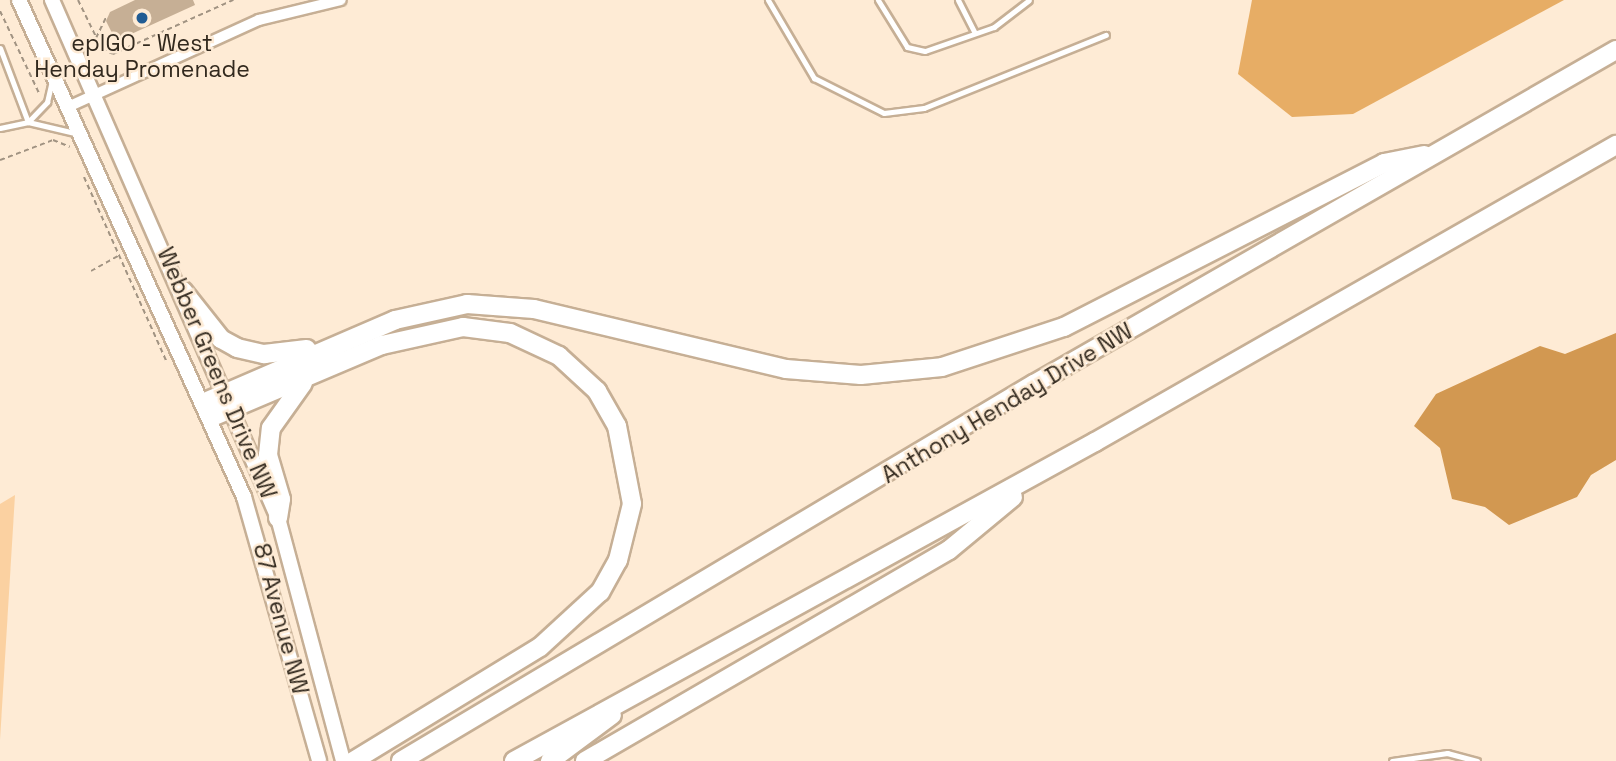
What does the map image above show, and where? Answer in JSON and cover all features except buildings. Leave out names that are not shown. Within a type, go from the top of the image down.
[{"type":"highway","name":"Anthony Henday Drive NW","points":[[401,761],[1616,50]]},
{"type":"highway","points":[[514,761],[655,680],[1044,471],[1616,145]]},
{"type":"highway","points":[[183,291],[221,339],[245,351],[285,353],[348,339],[426,311],[491,305],[572,317],[786,369],[861,375],[925,370],[1045,335],[1384,163],[1438,153]]},
{"type":"highway","points":[[230,400],[432,330],[478,328],[526,338],[574,367],[597,391],[617,426],[632,484],[618,560],[570,623],[353,761]]},
{"type":"highway","points":[[208,410],[348,339]]},
{"type":"highway","points":[[278,518],[271,428],[285,401],[320,370]]},
{"type":"highway","points":[[585,761],[949,550],[1044,471]]},
{"type":"highway","points":[[550,761],[655,680]]},
{"type":"main road","name":"Webber Greens Drive NW","points":[[19,0],[208,410]]},
{"type":"main road","name":"Webber Greens Drive NW","points":[[52,0],[183,291],[278,518],[343,761]]},
{"type":"main road","name":"87 Avenue NW","points":[[208,410],[270,571],[319,761]]},
{"type":"street","points":[[70,106],[259,20],[341,0]]},
{"type":"lane","points":[[768,0],[814,78],[884,113],[924,108],[1105,36]]},
{"type":"lane","points":[[878,0],[906,47],[925,51],[1015,15],[1028,0]]},
{"type":"lane","points":[[958,0],[975,33]]},
{"type":"lane","points":[[0,48],[28,122]]},
{"type":"lane","points":[[28,122],[47,102],[53,71]]},
{"type":"lane","points":[[0,128],[28,122],[65,127],[83,138]]},
{"type":"lane","points":[[1392,761],[1447,753],[1477,761]]},
{"type":"path","points":[[78,0],[104,51],[116,54],[233,0]]},
{"type":"path","points":[[0,11],[38,93]]},
{"type":"path","points":[[96,38],[107,15]]},
{"type":"path","points":[[0,160],[53,140],[72,153]]},
{"type":"path","points":[[83,175],[172,372]]},
{"type":"path","points":[[91,271],[119,255]]},
{"type":"shaded area","points":[[1252,0],[1564,0],[1353,114],[1292,117],[1238,74]]},
{"type":"shaded area","points":[[1616,333],[1616,460],[1591,475],[1577,497],[1509,525],[1485,507],[1452,499],[1440,448],[1414,426],[1436,394],[1540,346],[1565,354]]},
{"type":"shaded area","points":[[15,495],[0,740],[0,504]]},
{"type":"place","name":"eplGO - West Henday Promenade","points":[[142,18]]}]
